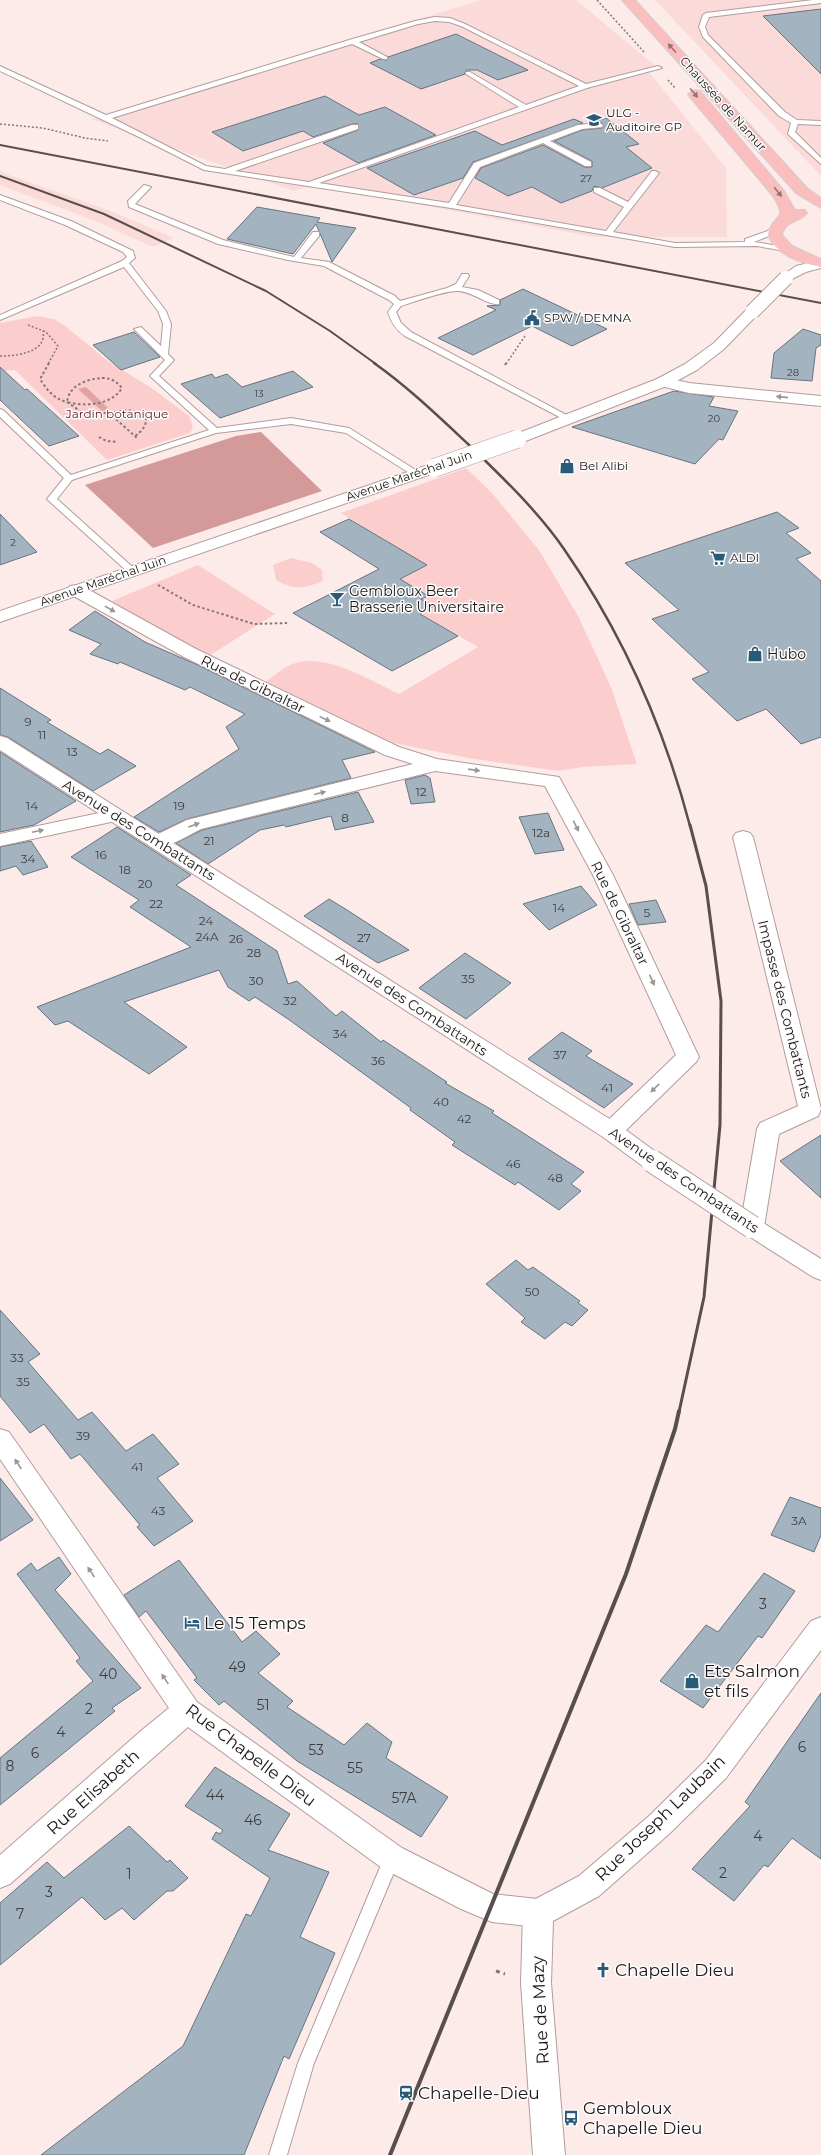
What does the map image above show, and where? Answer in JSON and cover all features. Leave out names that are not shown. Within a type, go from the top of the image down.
[{"type":"main road","name":"Chaussée de Namur","points":[[622,2],[678,74]]},
{"type":"main road","name":"Chaussée de Namur","points":[[622,2],[802,191],[821,204]]},
{"type":"main road","name":"Chaussée de Namur","points":[[688,86],[779,194],[788,209],[788,218]]},
{"type":"main road","points":[[821,209],[809,210],[781,222],[776,230],[775,236],[789,252],[821,263]]},
{"type":"street","name":"Avenue Maréchal Juin","points":[[0,617],[517,439],[664,382],[691,367],[719,346],[786,278],[793,267],[789,252]]},
{"type":"street","name":"Avenue Maréchal Juin","points":[[786,278],[801,269],[821,263]]},
{"type":"street","points":[[664,382],[689,388],[821,401]]},
{"type":"street","name":"Rue de Gibraltar","points":[[76,590],[190,654],[392,751],[435,764],[552,781],[603,875],[688,1057],[611,1131]]},
{"type":"street","name":"Avenue des Combattants","points":[[0,742],[113,816],[159,841],[611,1131],[652,1161],[821,1271]]},
{"type":"street","name":"Rue de Gibraltar","points":[[159,841],[194,824],[435,764]]},
{"type":"street","points":[[0,840],[113,816]]},
{"type":"street","name":"Impasse des Combattants","points":[[743,837],[816,1109],[768,1129],[752,1227]]},
{"type":"street","name":"Rue Chapelle Dieu","points":[[0,1438],[187,1711],[392,1858],[471,1900],[492,1908],[538,1913]]},
{"type":"street","name":"Rue Joseph Laubain","points":[[538,1913],[589,1886],[659,1825],[716,1769],[821,1628]]},
{"type":"street","name":"Rue Elisabeth","points":[[0,1874],[152,1739],[187,1711]]},
{"type":"street","name":"Rue de Mazy","points":[[538,1913],[536,1983],[549,2155]]},
{"type":"lane","points":[[821,1],[706,16],[702,27],[705,36],[782,114],[795,122],[821,123]]},
{"type":"lane","points":[[104,118],[351,41],[417,22],[435,19],[450,20],[585,86]]},
{"type":"lane","points":[[351,41],[385,58]]},
{"type":"lane","points":[[0,68],[142,135],[204,168],[451,206],[675,245],[757,244],[789,252]]},
{"type":"lane","points":[[309,184],[585,86],[658,68]]},
{"type":"lane","points":[[468,73],[526,108]]},
{"type":"lane","points":[[795,122],[791,132],[821,162]]},
{"type":"lane","points":[[451,206],[477,165],[581,127],[599,125]]},
{"type":"lane","points":[[224,172],[355,127]]},
{"type":"lane","points":[[543,140],[588,164]]},
{"type":"lane","points":[[607,234],[655,173]]},
{"type":"lane","points":[[147,187],[131,202],[132,205],[221,242],[296,259],[326,264],[392,298],[398,304]]},
{"type":"lane","points":[[597,190],[629,206]]},
{"type":"lane","points":[[0,197],[68,223],[126,250],[130,253],[131,258],[125,263],[0,318]]},
{"type":"lane","points":[[731,244],[756,239],[776,230]]},
{"type":"lane","points":[[296,259],[316,234]]},
{"type":"lane","points":[[125,263],[162,311],[167,324],[164,354]]},
{"type":"lane","points":[[465,276],[460,286],[398,304],[392,312],[400,329],[570,419]]},
{"type":"lane","points":[[451,288],[465,289],[496,302]]},
{"type":"lane","points":[[138,329],[170,360],[154,376],[215,432]]},
{"type":"lane","points":[[0,412],[69,478]]},
{"type":"lane","points":[[132,571],[52,499],[69,478],[215,432],[291,421],[349,432],[417,474]]},
{"type":"lane","points":[[278,2155],[306,2064],[392,1858]]},
{"type":"path","points":[[0,124],[43,128],[85,138],[112,141],[142,135]]},
{"type":"path","points":[[0,356],[18,355],[38,347],[44,337],[42,330],[47,333],[54,338],[58,346],[40,379],[48,392],[84,413],[140,411],[145,414],[147,421],[145,428],[131,439]]},
{"type":"path","points":[[495,380],[525,336]]},
{"type":"path","points":[[94,378],[116,380],[122,388],[117,396],[106,401],[91,405],[67,404],[66,398],[72,388],[94,378]]},
{"type":"path","points":[[109,412],[151,452]]},
{"type":"path","points":[[99,437],[116,442],[123,440]]},
{"type":"path","points":[[132,571],[193,605],[254,624],[287,623]]},
{"type":"shaded area","points":[[481,0],[576,0],[658,68],[649,72],[726,168],[727,237],[594,237],[313,185],[294,191],[91,119]]},
{"type":"shaded area","points":[[655,0],[821,0],[821,176]]},
{"type":"shaded area","points":[[0,169],[1,172],[111,211],[174,238],[153,247],[93,220],[0,185]]},
{"type":"shaded area","points":[[86,387],[109,409],[102,411],[78,389]]},
{"type":"shaded area","points":[[261,432],[322,491],[153,548],[85,485],[236,436]]},
{"type":"green space","name":"Jardin botanique","points":[[37,316],[54,319],[65,326],[108,361],[153,389],[189,416],[193,427],[190,433],[107,460],[15,370],[4,371],[0,369],[0,323]]},
{"type":"green space","points":[[466,468],[492,493],[539,550],[578,616],[611,687],[637,764],[583,767],[558,771],[468,758],[394,743],[265,682],[288,666],[301,662],[315,661],[345,668],[399,694],[478,647],[421,614],[434,606],[421,599],[427,596],[398,580],[426,565],[341,513]]},
{"type":"green space","points":[[291,558],[312,563],[322,570],[323,581],[310,586],[294,587],[288,586],[276,580],[273,565]]},
{"type":"green space","points":[[198,565],[275,614],[209,656],[112,601]]},
{"type":"building","points":[[821,9],[821,74],[763,16]]},
{"type":"building","points":[[456,34],[528,70],[498,80],[477,70],[466,70],[465,74],[421,89],[370,63],[380,59],[387,60],[388,57]]},
{"type":"building","points":[[325,96],[359,115],[385,107],[436,135],[358,163],[323,143],[358,130],[358,124],[352,124],[313,137],[303,131],[243,151],[212,132]]},
{"type":"building","points":[[606,118],[639,144],[626,147],[652,168],[602,188],[594,186],[592,191],[561,203],[532,187],[508,196],[475,178],[481,168],[543,145],[584,167],[592,167],[592,161],[554,141],[582,130],[602,128],[604,125],[600,122],[588,123]]},
{"type":"building","points":[[574,119],[583,123],[473,162],[463,178],[414,195],[367,168],[475,131],[502,145]]},
{"type":"building","points":[[257,207],[320,218],[317,222],[356,228],[332,262],[316,224],[293,254],[227,239]]},
{"type":"building","name":"SPW / DEMNA","points":[[523,289],[607,329],[572,346],[532,326],[473,355],[438,338],[496,310],[487,306],[500,305],[500,300]]},
{"type":"building","points":[[803,329],[821,335],[821,345],[816,348],[812,381],[771,378],[774,353]]},
{"type":"building","points":[[134,332],[160,357],[121,370],[93,345]]},
{"type":"building","points":[[0,367],[79,436],[49,446],[0,400]]},
{"type":"building","points":[[293,371],[313,387],[220,418],[181,384],[212,374],[215,378],[227,374],[242,387]]},
{"type":"building","points":[[674,391],[714,397],[709,406],[738,411],[723,440],[719,439],[695,464],[572,427]]},
{"type":"building","points":[[777,512],[799,528],[786,533],[811,553],[796,559],[821,581],[821,737],[801,744],[766,709],[737,721],[692,679],[709,672],[652,619],[679,610],[625,563]]},
{"type":"building","points":[[0,514],[37,552],[0,565]]},
{"type":"building","points":[[349,519],[427,565],[400,579],[428,596],[421,599],[434,606],[420,614],[458,636],[392,671],[293,613],[379,569],[320,532]]},
{"type":"building","points":[[95,611],[145,642],[200,666],[375,752],[342,760],[351,778],[187,819],[159,832],[134,817],[239,749],[226,727],[245,714],[190,687],[185,690],[120,662],[118,664],[90,654],[101,644],[69,630]]},
{"type":"building","points":[[0,688],[51,720],[47,722],[100,754],[108,749],[136,766],[93,791],[8,737],[0,735]]},
{"type":"building","points":[[0,752],[76,801],[34,825],[0,832]]},
{"type":"building","points":[[425,775],[430,778],[435,802],[411,804],[405,780]]},
{"type":"building","points":[[358,792],[374,822],[335,830],[331,816],[286,827],[284,825],[260,830],[208,864],[176,843],[202,830]]},
{"type":"building","points":[[548,813],[564,850],[535,854],[519,817]]},
{"type":"building","points":[[117,827],[191,875],[176,885],[277,951],[288,984],[297,981],[336,1016],[342,1011],[381,1042],[383,1040],[447,1082],[445,1083],[494,1111],[492,1113],[584,1172],[571,1184],[581,1191],[559,1210],[518,1182],[515,1185],[452,1145],[455,1142],[410,1110],[411,1108],[288,1019],[255,997],[249,1001],[228,987],[219,970],[124,1002],[187,1047],[149,1074],[68,1021],[55,1025],[37,1007],[191,947],[130,907],[139,900],[71,857]]},
{"type":"building","points":[[31,841],[48,867],[23,875],[16,866],[0,871],[0,847]]},
{"type":"building","points":[[581,886],[597,905],[549,930],[523,904]]},
{"type":"building","points":[[329,899],[409,950],[378,963],[304,916]]},
{"type":"building","points":[[656,900],[666,922],[638,925],[629,904]]},
{"type":"building","points":[[465,953],[511,983],[466,1019],[419,988]]},
{"type":"building","points":[[562,1032],[592,1051],[586,1056],[633,1084],[604,1108],[528,1059]]},
{"type":"building","points":[[821,1135],[821,1198],[780,1161]]},
{"type":"building","points":[[516,1260],[528,1270],[533,1267],[580,1301],[578,1303],[588,1310],[572,1326],[565,1322],[545,1339],[521,1322],[525,1318],[486,1284]]},
{"type":"building","points":[[0,1310],[40,1354],[28,1362],[78,1420],[92,1412],[126,1451],[153,1434],[179,1464],[157,1478],[193,1521],[154,1546],[137,1527],[140,1525],[80,1454],[71,1459],[44,1424],[30,1433],[0,1396]]},
{"type":"building","points":[[0,1478],[33,1520],[0,1541]]},
{"type":"building","points":[[790,1497],[821,1508],[821,1535],[814,1552],[771,1535]]},
{"type":"building","points":[[59,1557],[71,1574],[55,1590],[141,1688],[112,1708],[115,1711],[0,1805],[0,1758],[93,1681],[76,1661],[80,1658],[17,1574],[31,1563],[37,1571]]},
{"type":"building","points":[[179,1560],[242,1642],[256,1631],[280,1654],[258,1673],[293,1701],[287,1707],[344,1745],[367,1723],[392,1742],[386,1758],[448,1797],[421,1837],[297,1761],[224,1701],[219,1705],[194,1680],[197,1678],[146,1611],[139,1617],[124,1595]]},
{"type":"building","points":[[764,1573],[795,1591],[762,1638],[758,1636],[703,1708],[660,1681],[706,1625],[718,1632]]},
{"type":"building","points":[[821,1693],[821,1859],[792,1838],[768,1867],[764,1865],[734,1901],[692,1869],[750,1806],[745,1802]]},
{"type":"building","points":[[215,1767],[290,1814],[268,1850],[329,1872],[300,1937],[335,1953],[289,2059],[284,2056],[244,2155],[41,2155],[183,2046],[246,1914],[251,1916],[270,1878],[212,1839],[216,1832],[220,1834],[223,1830],[185,1806]]},
{"type":"building","points":[[129,1826],[167,1862],[170,1860],[188,1878],[173,1891],[167,1891],[134,1920],[122,1908],[105,1920],[82,1897],[0,1965],[0,1903],[47,1862],[64,1878]]},
{"type":"railway","points":[[0,145],[821,303]]},
{"type":"railway","points":[[0,176],[104,214],[266,291],[330,331],[376,364]]},
{"type":"railway","points":[[374,363],[422,402],[494,469],[531,507],[564,549],[604,614],[639,682],[668,753],[690,826]]},
{"type":"railway","points":[[679,1412],[704,1297],[720,1125],[721,1001],[706,886],[690,825]]},
{"type":"railway","points":[[390,2155],[626,1574],[675,1429],[679,1411]]},
{"type":"place","name":"ULG - Auditoire GP","points":[[594,120]]},
{"type":"place","name":"SPW / DEMNA","points":[[532,318]]},
{"type":"place","name":"Bel Alibi","points":[[567,466]]},
{"type":"place","name":"ALDI","points":[[718,558]]},
{"type":"place","name":"Gembloux Beer Brasserie Universitaire","points":[[337,599]]},
{"type":"place","name":"Hubo","points":[[755,654]]},
{"type":"place","name":"Le 15 Temps","points":[[192,1623]]},
{"type":"place","name":"Ets Salmon et fils","points":[[692,1681]]},
{"type":"place","name":"Chapelle Dieu","points":[[603,1970]]},
{"type":"place","name":"Chapelle-Dieu","points":[[406,2093]]},
{"type":"place","name":"Gembloux Chapelle Dieu","points":[[571,2118]]}]
